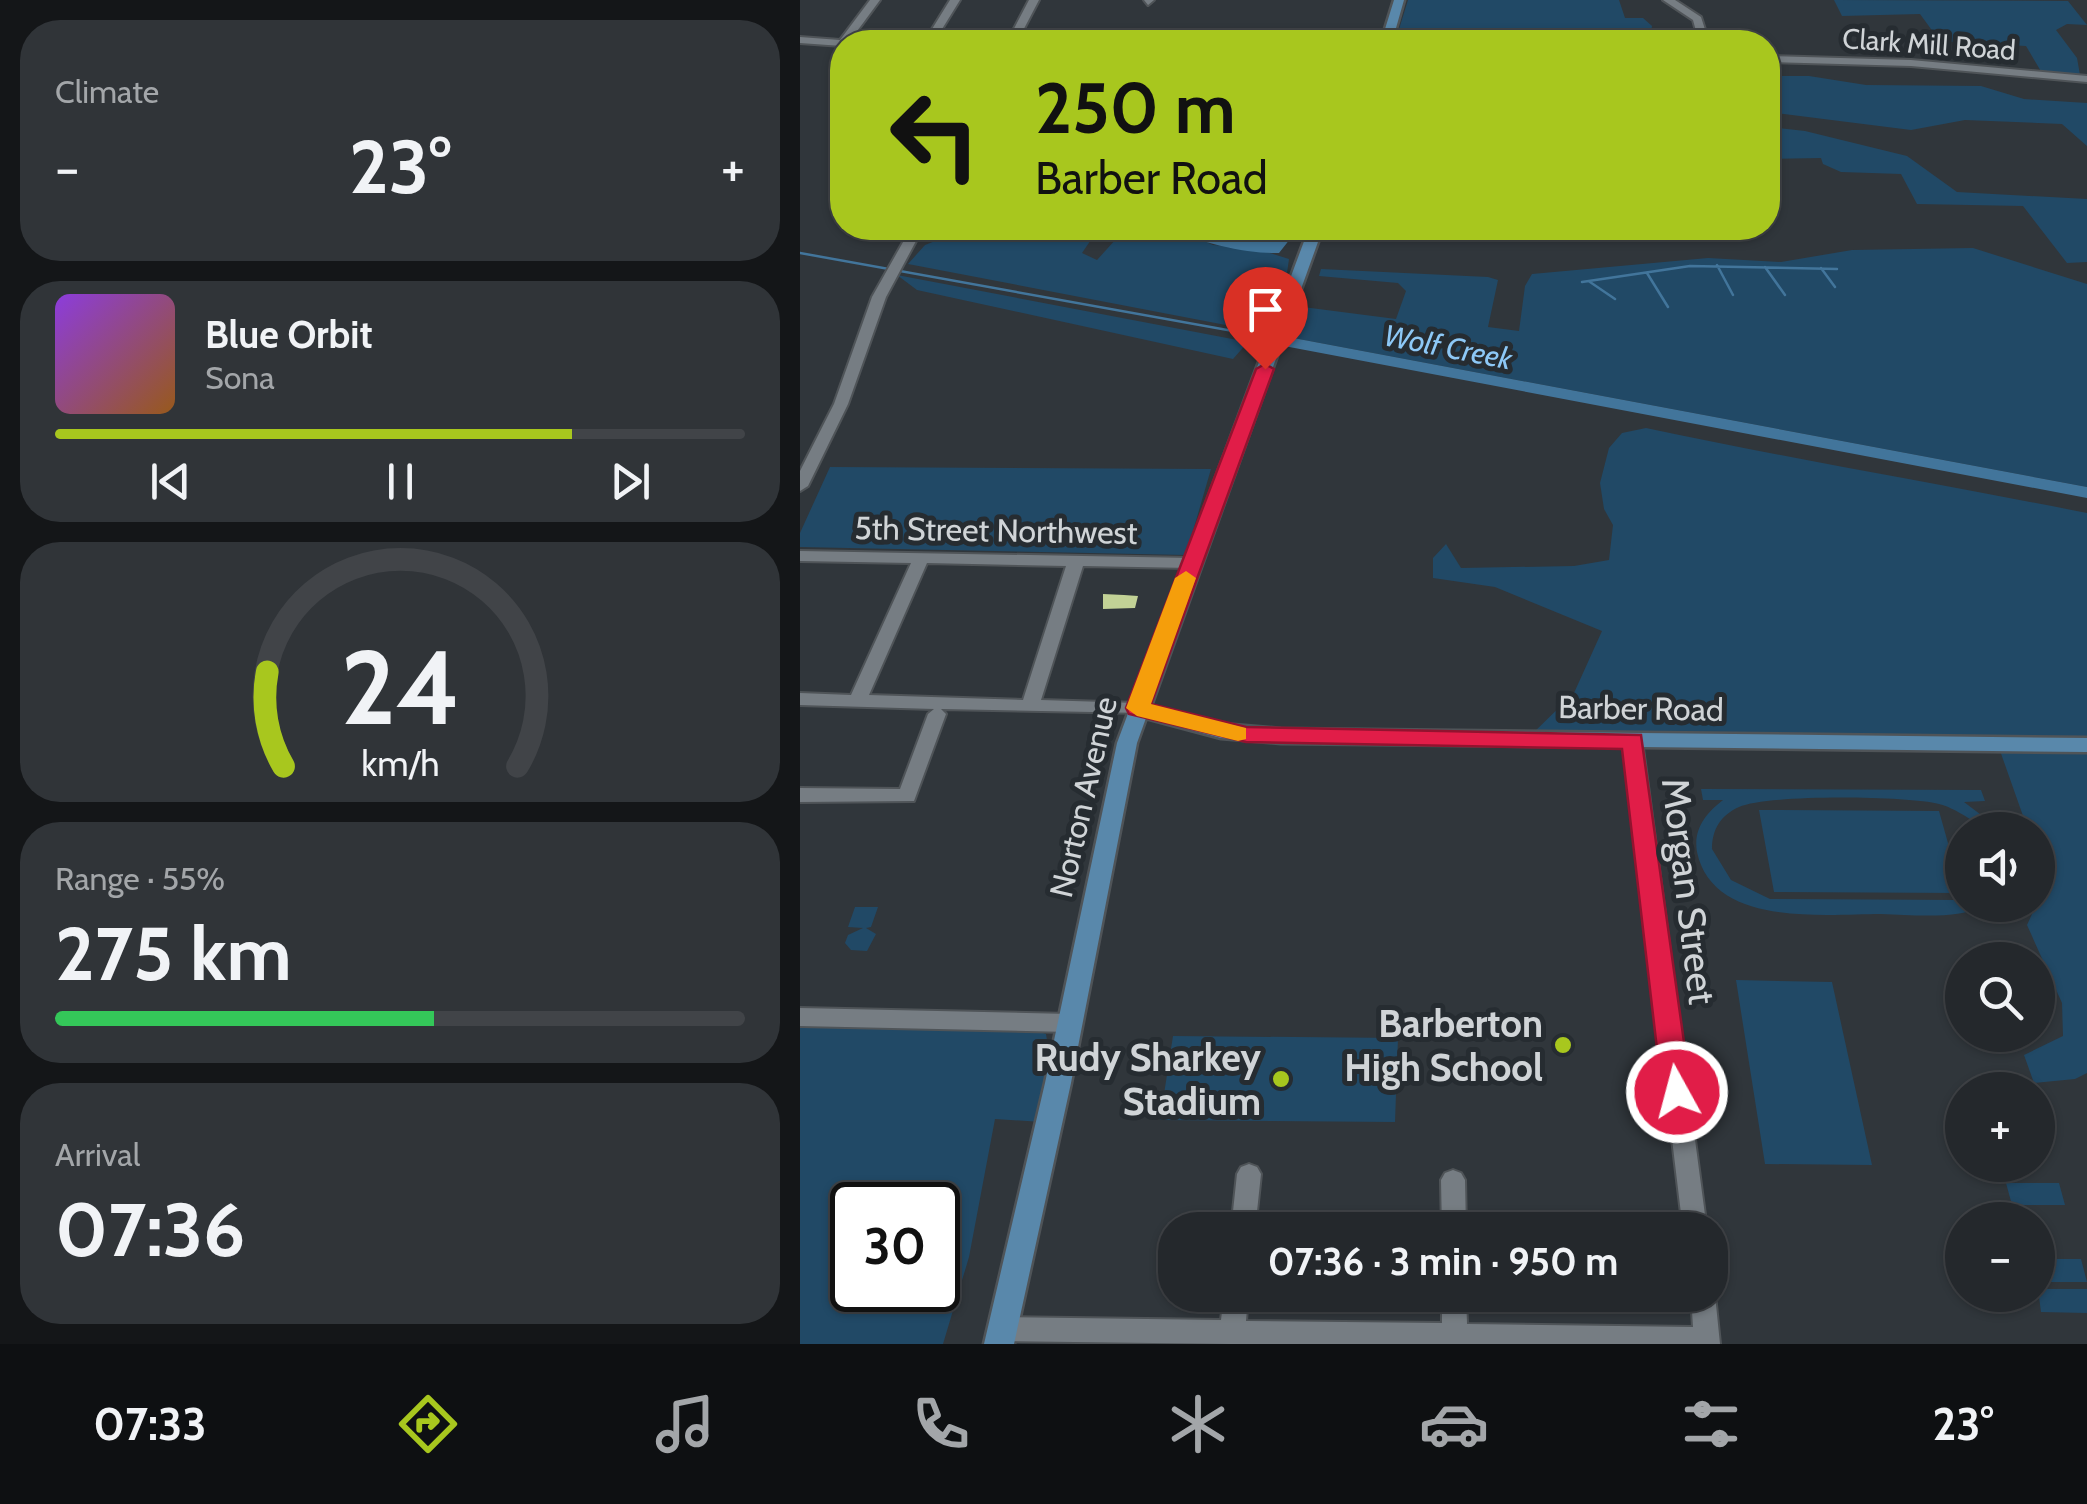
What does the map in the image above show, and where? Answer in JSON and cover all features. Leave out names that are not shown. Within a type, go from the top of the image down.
[{"type":"main road","points":[[1390,30],[1399,0]]},
{"type":"main road","name":"Norton Avenue","points":[[1001,1337],[1137,708],[1312,240]]},
{"type":"main road","name":"Barber Road","points":[[1137,708],[1246,734],[2087,745]]},
{"type":"street","points":[[853,30],[875,0]]},
{"type":"street","points":[[936,30],[955,0]]},
{"type":"street","points":[[1018,30],[1034,0]]},
{"type":"street","points":[[1674,3],[1701,0]]},
{"type":"street","points":[[1674,3],[1698,19],[1701,30]]},
{"type":"street","points":[[800,40],[830,42]]},
{"type":"street","name":"Clark Mill Road","points":[[1780,59],[1911,63],[2087,79]]},
{"type":"street","points":[[800,486],[841,404],[889,278],[910,240]]},
{"type":"street","name":"5th Street Northwest","points":[[800,556],[1191,563]]},
{"type":"street","points":[[858,700],[921,558]]},
{"type":"street","points":[[1030,703],[1076,561]]},
{"type":"street","points":[[800,699],[1137,708]]},
{"type":"street","points":[[800,795],[907,796],[936,714]]},
{"type":"street","name":"Morgan Street","points":[[1633,741],[1693,1212]]},
{"type":"street","points":[[800,1017],[1069,1023]]},
{"type":"street","points":[[1245,1212],[1249,1174]]},
{"type":"street","points":[[1454,1180],[1454,1212]]},
{"type":"street","points":[[1232,1333],[1234,1312]]},
{"type":"street","points":[[1454,1312],[1454,1340]]},
{"type":"street","points":[[1001,1337],[1232,1333],[1706,1342],[1704,1312]]},
{"type":"shaded area","points":[[1408,0],[1619,0],[1625,18],[1643,18],[1652,26],[1651,30],[1399,30]]},
{"type":"shaded area","points":[[1834,0],[2068,1],[2087,25],[2067,24],[2056,30],[2077,58],[2080,75],[2042,73],[2026,46],[2008,45],[2005,49],[1939,40],[1920,14],[1842,16]]},
{"type":"shaded area","points":[[1780,76],[1809,76],[1866,85],[1981,86],[2024,99],[2087,103],[2087,146],[2062,124],[1965,120],[1911,130],[1780,114]]},
{"type":"shaded area","points":[[1780,128],[1907,156],[1957,192],[2087,199],[2087,262],[2067,263],[2023,206],[1917,204],[1901,174],[1841,172],[1823,164],[1821,158],[1780,159]]},
{"type":"shaded area","points":[[938,240],[1091,240],[1082,253],[1097,260],[1115,240],[1202,240],[1213,245],[1254,248],[1289,259],[1285,287],[1257,331],[908,264],[925,245]]},
{"type":"shaded area","points":[[1201,240],[1289,240],[1279,253]]},
{"type":"shaded area","points":[[1973,248],[2087,284],[2087,487],[1288,337],[1303,307],[1396,319],[1406,291],[1398,283],[1319,276],[1321,269],[1498,280],[1488,327],[1519,331],[1525,286],[1532,274],[1708,258],[1781,262],[1852,250]]},
{"type":"shaded area","points":[[897,275],[1248,342],[1233,359],[917,290]]},
{"type":"shaded area","points":[[1288,337],[2087,487],[2087,498],[1284,346]]},
{"type":"shaded area","points":[[1646,428],[2087,513],[2087,1073],[2055,1081],[2055,1072],[2030,1072],[2024,1055],[2055,1052],[2055,1040],[2063,1036],[2062,1003],[2055,987],[2055,942],[2035,942],[2027,925],[2055,922],[2055,812],[2022,812],[1998,745],[1527,739],[1574,693],[1602,631],[1495,587],[1433,578],[1433,558],[1446,544],[1461,568],[1574,566],[1609,560],[1613,525],[1604,509],[1600,483],[1609,448],[1622,433]]},
{"type":"shaded area","points":[[830,467],[1211,469],[1186,555],[800,547],[800,533]]},
{"type":"shaded area","points":[[1701,789],[1981,790],[1985,801],[1964,802],[1977,812],[1957,812],[1939,804],[1898,799],[1778,800],[1739,807],[1727,814],[1716,829],[1712,849],[1731,880],[1770,899],[1945,900],[1945,915],[1922,916],[1774,912],[1725,894],[1707,876],[1697,852],[1702,822],[1723,800],[1703,800]]},
{"type":"shaded area","points":[[1759,810],[1939,811],[1945,832],[1945,893],[1774,892]]},
{"type":"shaded area","points":[[855,907],[878,907],[871,927],[866,928],[876,934],[867,951],[851,950],[845,943],[848,935],[863,928],[848,927]]},
{"type":"shaded area","points":[[1736,980],[1832,982],[1872,1165],[1765,1164]]},
{"type":"shaded area","points":[[800,1023],[1030,1029],[1046,1034],[1051,1066],[1042,1122],[995,1119],[960,1287],[960,1182],[830,1182],[830,1312],[953,1312],[943,1344],[800,1344]]},
{"type":"shaded area","name":"Rudy Sharkey Stadium","points":[[1173,1036],[1398,1038],[1395,1122],[1160,1120]]},
{"type":"shaded area","points":[[2006,1183],[2059,1183],[2065,1205],[2055,1202],[2011,1202]]},
{"type":"shaded area","points":[[2055,1259],[2081,1259],[2087,1282],[2055,1282]]},
{"type":"shaded area","points":[[2055,1289],[2087,1289],[2087,1313],[2041,1312],[2055,1312]]},
{"type":"building","points":[[1103,594],[1138,596],[1135,608],[1103,609]]},
{"type":"waterway","name":"Wolf Creek","points":[[800,253],[1272,338]]},
{"type":"waterway","points":[[1582,282],[1690,266],[1718,267]]},
{"type":"waterway","points":[[1718,267],[1765,268]]},
{"type":"waterway","points":[[1718,267],[1733,295]]},
{"type":"waterway","points":[[1765,268],[1822,269]]},
{"type":"waterway","points":[[1765,268],[1785,295]]},
{"type":"waterway","points":[[1822,269],[1837,269]]},
{"type":"waterway","points":[[1822,269],[1835,287]]},
{"type":"waterway","points":[[1647,273],[1668,307]]},
{"type":"waterway","points":[[1590,282],[1615,299]]},
{"type":"slow traffic","points":[[1186,578],[1137,708],[1238,733]]},
{"type":"place","name":"Barberton High School","points":[[1563,1045]]},
{"type":"place","name":"Rudy Sharkey Stadium","points":[[1281,1079]]},
{"type":"route","points":[[1265,369],[1137,708],[1220,731],[1246,734],[1633,741],[1677,1092]]}]
